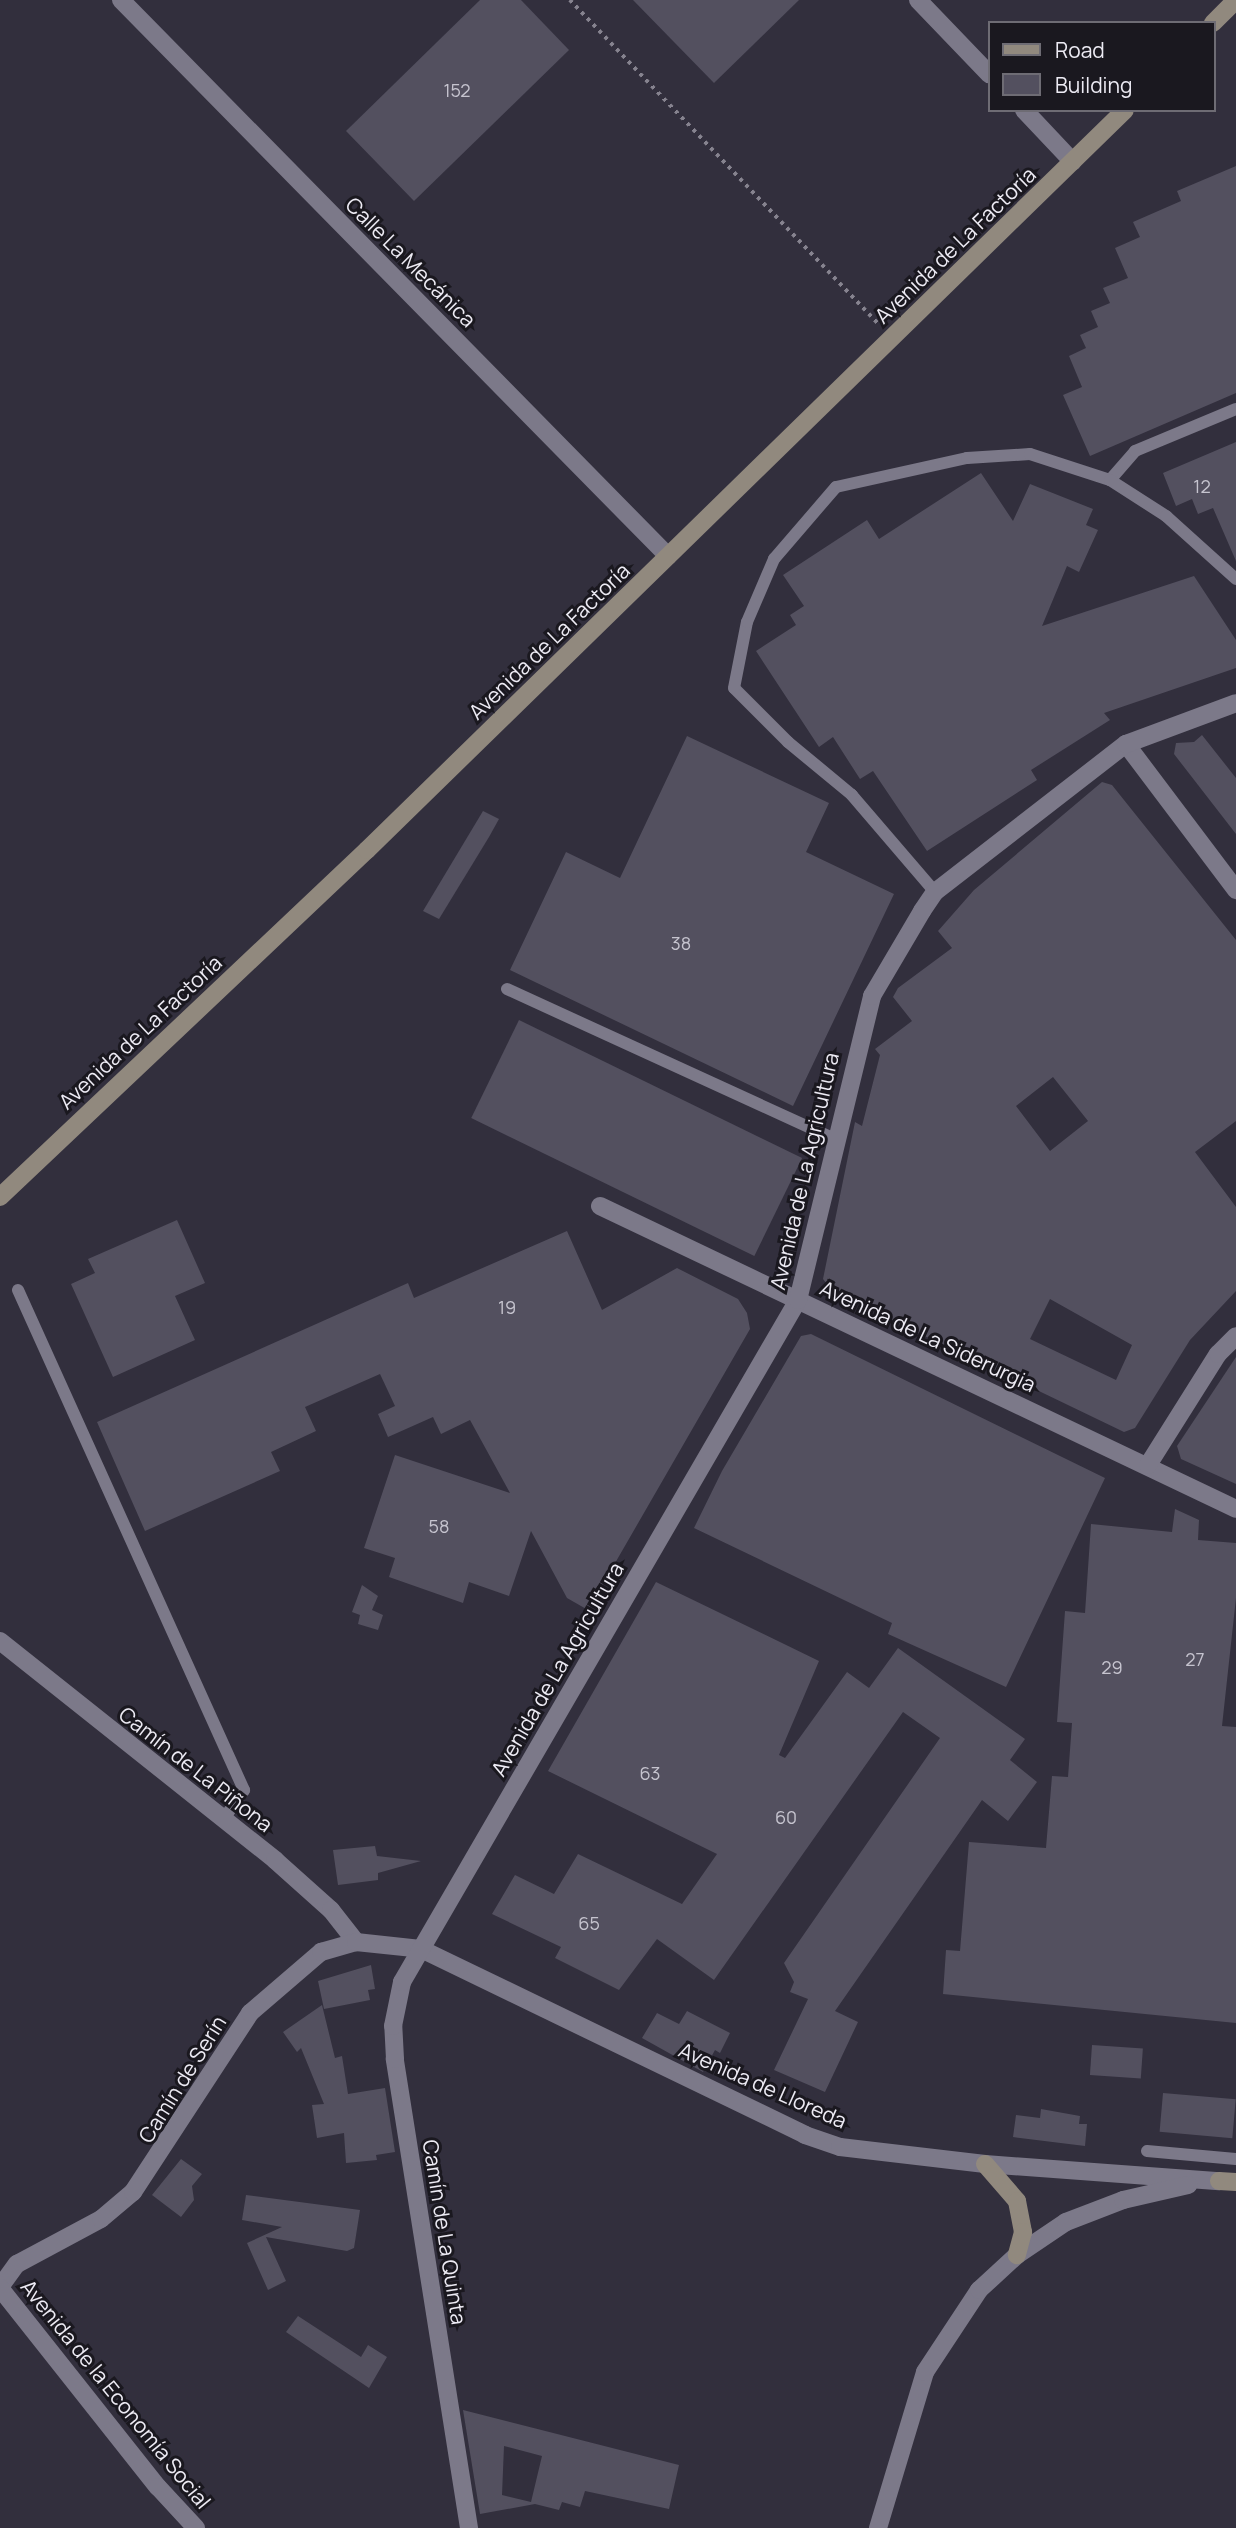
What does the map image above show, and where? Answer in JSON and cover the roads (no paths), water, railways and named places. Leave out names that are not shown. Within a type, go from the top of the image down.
[{"type":"street","name":"Calle La Mecánica","points":[[121,0],[668,556]]},
{"type":"street","points":[[918,0],[988,73]]},
{"type":"street","points":[[1215,21],[1236,0]]},
{"type":"street","points":[[1026,112],[1073,162]]},
{"type":"street","name":"Avenida de La Factoría","points":[[0,1197],[367,850],[1123,112]]},
{"type":"street","name":"Avenida de La Agricultura","points":[[421,1949],[798,1300],[835,1139],[872,996],[935,892],[1126,744],[1236,703]]},
{"type":"street","points":[[1126,744],[1236,890]]},
{"type":"street","name":"Avenida de La Siderurgia","points":[[600,1206],[1236,1509]]},
{"type":"street","points":[[1147,1465],[1218,1354],[1236,1336]]},
{"type":"street","name":"Camín de La Piñona","points":[[0,1641],[331,1910],[356,1942]]},
{"type":"street","name":"Camín de Serín","points":[[0,2288],[17,2264],[101,2219],[133,2192],[250,2013],[321,1952],[356,1942],[421,1949]]},
{"type":"street","name":"Avenida de Lloreda","points":[[421,1949],[805,2135],[877,2153],[985,2164],[1227,2181]]},
{"type":"street","name":"Camín de La Quinta","points":[[421,1949],[402,1982],[397,2001],[395,2059],[469,2528]]},
{"type":"street","points":[[985,2164],[1017,2201],[1023,2232],[1017,2255]]},
{"type":"street","points":[[878,2528],[925,2372],[965,2307],[1017,2255],[1094,2209],[1154,2191],[1227,2181]]},
{"type":"street","name":"Avenida de la Economía Social","points":[[0,2288],[158,2487],[196,2528]]},
{"type":"lane","points":[[1110,480],[1135,451],[1236,409]]},
{"type":"lane","points":[[935,892],[852,795],[788,742],[734,688],[747,622],[774,559],[836,486],[967,458],[1030,454],[1110,480],[1166,516],[1236,579]]},
{"type":"lane","points":[[507,989],[835,1139]]},
{"type":"lane","points":[[18,1290],[244,1790],[223,1820]]},
{"type":"lane","points":[[1147,2151],[1236,2159]]}]
